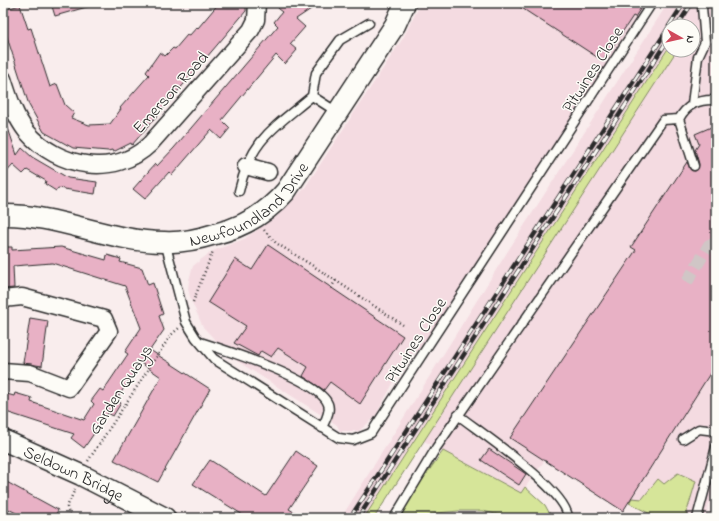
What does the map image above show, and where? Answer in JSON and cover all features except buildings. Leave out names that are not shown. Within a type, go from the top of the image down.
[{"type":"street","name":"Emerson Road","points":[[3,79],[11,103],[21,123],[35,140],[51,153],[81,164],[106,165],[117,162],[138,153],[150,144],[251,30],[256,20],[257,3]]},
{"type":"street","name":"Newfoundland Drive","points":[[3,215],[18,215],[40,218],[144,241],[165,242],[195,240],[232,230],[260,215],[274,205],[286,191],[395,25],[405,3]]},
{"type":"street","points":[[246,166],[268,172]]},
{"type":"street","points":[[3,299],[22,297],[104,319],[108,331],[69,388],[30,373],[3,371]]},
{"type":"street","name":"Seldown Bridge","points":[[3,440],[81,475],[165,518]]},
{"type":"lane","name":"Pitwines Close","points":[[165,242],[186,322],[199,342],[214,359],[339,438],[353,440],[371,433],[652,3]]},
{"type":"lane","points":[[692,104],[698,57],[705,42],[702,8],[705,3]]},
{"type":"lane","points":[[239,191],[246,166],[253,151],[265,136],[312,96],[316,73],[340,40],[369,23]]},
{"type":"lane","points":[[312,96],[338,113]]},
{"type":"lane","points":[[694,166],[679,119],[685,109],[692,104],[706,100],[716,100]]},
{"type":"lane","points":[[394,518],[436,448],[458,415],[663,120],[679,119]]},
{"type":"lane","points":[[199,342],[268,365],[319,394],[328,404],[329,413],[322,428]]},
{"type":"lane","points":[[458,415],[535,474],[562,502],[568,514],[568,518]]},
{"type":"lane","points":[[683,439],[699,429],[716,431]]},
{"type":"lane","points":[[697,518],[716,447]]},
{"type":"path","points":[[263,226],[266,234],[276,243],[336,280],[403,325]]},
{"type":"path","points":[[193,305],[212,252],[219,248]]},
{"type":"path","points":[[331,288],[336,280]]},
{"type":"path","name":"Garden Quays","points":[[73,518],[69,514],[67,507],[88,460],[171,335],[186,322]]},
{"type":"shaded area","points":[[421,3],[649,3],[428,342],[406,359],[375,417],[359,431],[340,431],[337,425],[231,357],[203,327],[191,300],[188,289],[189,280],[193,266],[203,258],[213,251],[244,239],[276,217],[304,189],[403,38]]},
{"type":"shaded area","points":[[668,3],[716,3],[716,481],[705,518],[658,518],[629,503],[623,511],[545,460],[521,493],[424,441],[374,518],[341,518],[511,246]]},
{"type":"green space","points":[[662,58],[672,58],[374,518],[364,518]]},
{"type":"green space","points":[[443,451],[521,493],[525,487],[545,505],[552,518],[512,518],[483,511],[459,511],[437,513],[422,518],[395,518]]},
{"type":"green space","points":[[678,473],[696,481],[685,518],[658,518],[629,503],[632,498],[642,499],[658,479],[664,484]]},
{"type":"tunnel","points":[[687,282],[709,245],[716,243]]},
{"type":"railway","points":[[674,18],[684,3]]},
{"type":"railway","points":[[682,18],[692,3]]},
{"type":"railway","points":[[350,518],[661,39]]},
{"type":"railway","points":[[358,518],[661,50]]}]
